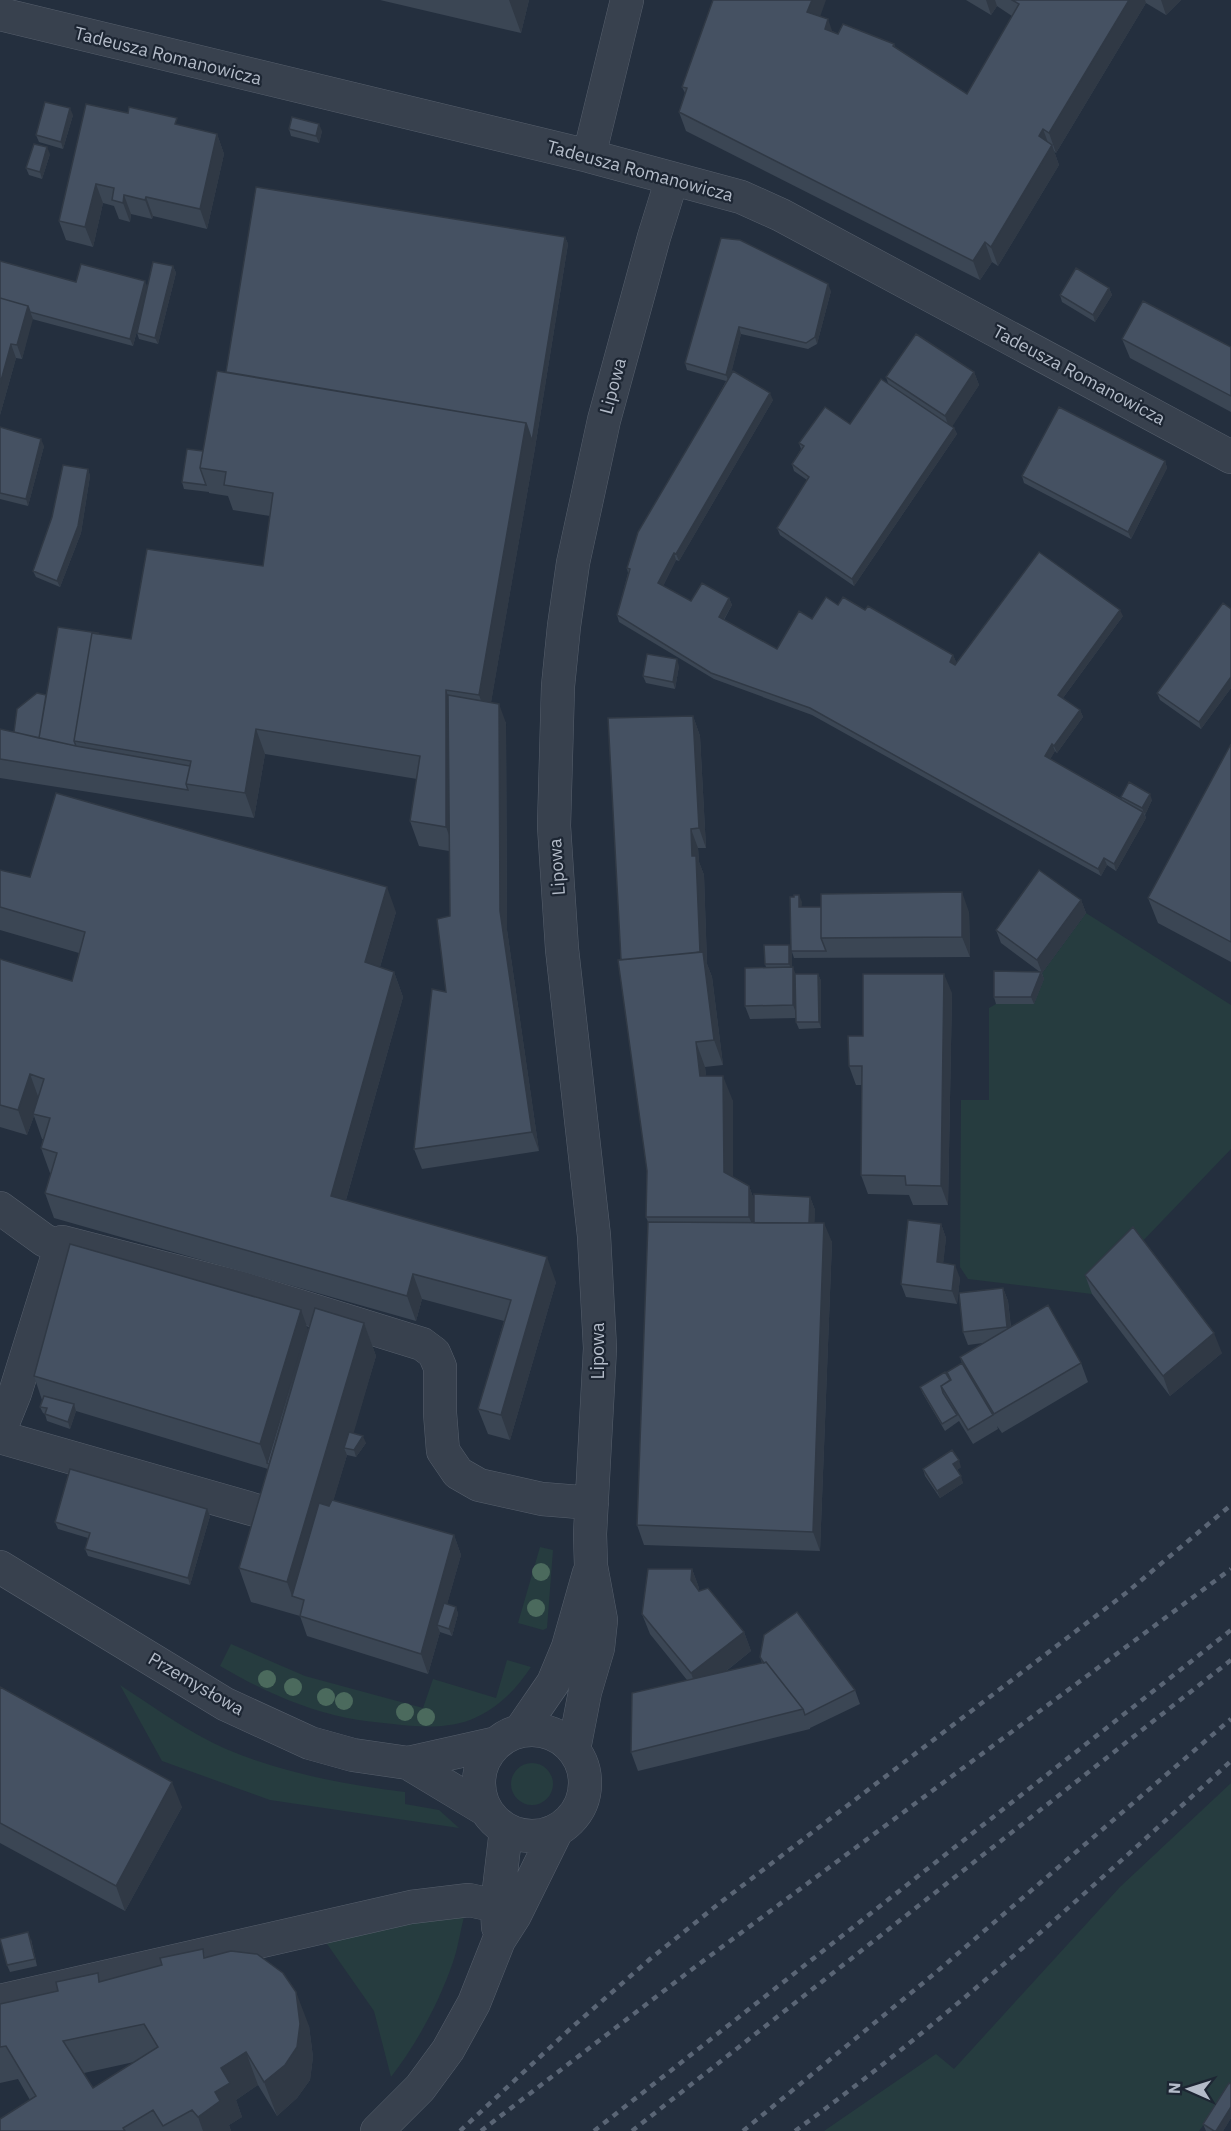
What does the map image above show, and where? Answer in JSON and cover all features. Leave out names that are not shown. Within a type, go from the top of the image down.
[{"type":"street","points":[[589,156],[627,0]]},
{"type":"street","name":"Tadeusza Romanowicza","points":[[0,14],[589,156],[741,197],[781,214],[1231,457]]},
{"type":"street","name":"Lipowa","points":[[574,1749],[585,1692],[598,1648],[601,1620],[591,1566],[600,1348],[594,1236],[562,949],[554,826],[558,686],[573,563],[604,420],[672,179]]},
{"type":"street","points":[[0,1208],[44,1240],[60,1248]]},
{"type":"street","points":[[0,1430],[15,1393],[62,1242],[241,1288],[422,1344],[434,1353],[440,1367],[443,1451],[458,1473],[479,1485],[531,1497],[562,1502],[592,1503]]},
{"type":"street","points":[[0,1437],[255,1510]]},
{"type":"street","name":"Lipowa","points":[[508,1737],[553,1683],[568,1647],[591,1566]]},
{"type":"street","name":"Przemysłowa","points":[[0,1567],[225,1704],[310,1743],[353,1755],[408,1763],[508,1737]]},
{"type":"street","points":[[535,1730],[550,1732],[563,1739],[574,1749],[582,1763],[586,1779],[585,1795],[579,1810],[569,1822],[556,1832],[531,1837],[518,1835],[496,1820],[480,1792],[480,1774],[485,1757],[508,1737],[535,1730]]},
{"type":"street","name":"Przemysłowa","points":[[408,1763],[496,1820]]},
{"type":"street","points":[[496,1820],[499,1940]]},
{"type":"street","points":[[377,2131],[420,2088],[448,2050],[474,2003],[499,1940],[516,1915],[556,1832]]},
{"type":"street","points":[[0,2001],[411,1907],[469,1900],[497,1906]]},
{"type":"green space","points":[[1086,913],[1231,1005],[1231,1149],[1092,1294],[968,1279],[960,1267],[961,1100],[989,1100],[989,1008],[996,1004],[1034,1004],[1044,979],[1042,973]]},
{"type":"green space","points":[[540,1547],[553,1550],[547,1628],[543,1630],[518,1623]]},
{"type":"green space","points":[[231,1644],[305,1676],[423,1708],[433,1679],[496,1698],[507,1660],[531,1667],[505,1698],[480,1716],[451,1725],[412,1726],[358,1720],[330,1714],[297,1704],[265,1690],[220,1666]]},
{"type":"green space","points":[[120,1685],[185,1728],[226,1749],[270,1765],[314,1777],[405,1792],[405,1804],[439,1810],[459,1828],[270,1800],[162,1761]]},
{"type":"green space","points":[[532,1763],[540,1764],[547,1769],[552,1776],[552,1792],[547,1799],[540,1804],[532,1805],[524,1804],[517,1799],[512,1792],[511,1784],[512,1776],[517,1769],[524,1764]]},
{"type":"green space","points":[[1231,1783],[1231,2088],[1199,2131],[824,2131],[936,2054],[954,2069],[1120,1887]]},
{"type":"green space","points":[[464,1917],[455,1957],[441,1992],[410,2050],[391,2077],[374,2011],[325,1941],[417,1921]]},
{"type":"building","points":[[713,0],[812,0],[807,12],[828,19],[825,29],[838,34],[843,24],[894,44],[893,46],[967,94],[1019,4],[1012,0],[1129,0],[1049,133],[1043,129],[1040,134],[1039,136],[1052,145],[991,247],[985,242],[973,261],[679,112],[687,88],[682,87]]},
{"type":"building","points":[[45,102],[70,108],[61,142],[36,135]]},
{"type":"building","points":[[86,104],[128,113],[129,107],[177,118],[175,124],[217,134],[200,209],[146,197],[145,200],[124,195],[123,203],[112,200],[114,188],[96,184],[85,227],[59,221]]},
{"type":"building","points":[[292,117],[319,124],[316,136],[289,129]]},
{"type":"building","points":[[34,144],[47,147],[40,172],[26,168]]},
{"type":"building","points":[[256,187],[565,237],[532,441],[526,423],[226,372]]},
{"type":"building","points":[[721,238],[740,240],[828,284],[815,337],[806,343],[739,327],[726,375],[685,363]]},
{"type":"building","points":[[0,261],[76,282],[81,264],[145,281],[130,339],[30,312],[28,306],[0,298]]},
{"type":"building","points":[[153,262],[173,266],[155,338],[137,333]]},
{"type":"building","points":[[1076,268],[1109,288],[1093,315],[1060,295]]},
{"type":"building","points":[[0,298],[28,306],[17,345],[11,344],[0,384]]},
{"type":"building","points":[[1143,301],[1231,347],[1231,396],[1122,339]]},
{"type":"building","points":[[916,334],[974,372],[945,416],[886,377]]},
{"type":"building","points":[[217,371],[526,423],[479,695],[446,690],[446,827],[410,821],[420,756],[256,729],[245,793],[186,784],[191,761],[74,741],[92,633],[131,639],[147,549],[263,566],[273,493],[224,485],[226,472],[200,468]]},
{"type":"building","points":[[733,371],[770,393],[658,583],[691,601],[702,583],[729,598],[719,617],[777,649],[799,611],[812,619],[826,597],[838,605],[843,597],[865,610],[868,606],[953,655],[950,662],[955,665],[1039,552],[1120,610],[1058,695],[1080,710],[1045,756],[1143,812],[1114,864],[1104,858],[1098,869],[810,708],[711,673],[617,615],[630,569],[627,568],[638,532]]},
{"type":"building","points":[[881,379],[954,428],[852,579],[777,528],[809,477],[792,464],[804,446],[799,443],[825,407],[850,424]]},
{"type":"building","points":[[1059,407],[1165,461],[1128,532],[1022,476]]},
{"type":"building","points":[[0,427],[41,439],[26,499],[0,493]]},
{"type":"building","points":[[187,449],[203,451],[200,468],[206,485],[182,482]]},
{"type":"building","points":[[63,465],[88,469],[78,526],[57,581],[33,571],[52,517]]},
{"type":"building","points":[[1223,603],[1231,609],[1231,677],[1199,722],[1157,693]]},
{"type":"building","points":[[58,627],[98,633],[92,633],[74,741],[76,746],[39,738]]},
{"type":"building","points":[[647,654],[677,659],[673,682],[643,676]]},
{"type":"building","points":[[37,693],[46,695],[39,738],[14,732],[17,709]]},
{"type":"building","points":[[448,695],[499,704],[500,911],[532,1132],[414,1149],[432,989],[446,992],[437,919],[450,916]]},
{"type":"building","points":[[693,716],[699,828],[691,829],[692,856],[696,856],[700,952],[621,960],[608,718]]},
{"type":"building","points":[[0,729],[76,746],[190,766],[186,784],[188,790],[0,759]]},
{"type":"building","points":[[1231,744],[1231,942],[1148,898]]},
{"type":"building","points":[[1129,782],[1150,794],[1142,808],[1121,797]]},
{"type":"building","points":[[56,793],[387,887],[365,962],[394,972],[331,1196],[547,1257],[501,1415],[478,1409],[511,1300],[413,1274],[407,1296],[45,1193],[57,1153],[41,1148],[50,1118],[33,1114],[44,1079],[30,1074],[18,1110],[0,1105],[0,959],[72,981],[85,932],[0,907],[0,870],[30,877]]},
{"type":"building","points":[[1039,870],[1081,900],[1037,960],[996,930]]},
{"type":"building","points":[[962,892],[962,937],[821,938],[821,894]]},
{"type":"building","points":[[799,895],[799,907],[821,907],[821,938],[826,951],[791,951],[790,897]]},
{"type":"building","points":[[764,945],[789,945],[789,964],[765,964]]},
{"type":"building","points":[[703,952],[714,1040],[696,1042],[700,1076],[723,1076],[724,1172],[749,1186],[749,1217],[646,1217],[647,1171],[618,960]]},
{"type":"building","points":[[793,967],[793,1005],[745,1006],[745,968]]},
{"type":"building","points":[[994,971],[1041,972],[1031,997],[994,997]]},
{"type":"building","points":[[795,974],[818,974],[819,1022],[796,1022]]},
{"type":"building","points":[[863,974],[944,974],[941,1186],[906,1185],[905,1176],[861,1175],[862,1066],[849,1066],[848,1036],[863,1036]]},
{"type":"building","points":[[754,1194],[810,1197],[809,1223],[754,1223]]},
{"type":"building","points":[[908,1220],[941,1224],[937,1262],[955,1265],[952,1291],[901,1284]]},
{"type":"building","points":[[648,1222],[824,1223],[813,1532],[637,1525]]},
{"type":"building","points":[[1133,1227],[1214,1333],[1163,1376],[1085,1275]]},
{"type":"building","points":[[70,1244],[301,1310],[260,1444],[34,1376]]},
{"type":"building","points":[[1003,1288],[1007,1327],[963,1332],[959,1293]]},
{"type":"building","points":[[1048,1305],[1081,1363],[994,1414],[960,1357]]},
{"type":"building","points":[[315,1308],[364,1323],[287,1582],[239,1568]]},
{"type":"building","points":[[307,1334],[269,1464],[267,1463]]},
{"type":"building","points":[[962,1363],[993,1415],[968,1430],[941,1386],[951,1380],[947,1372]]},
{"type":"building","points":[[945,1372],[950,1380],[941,1386],[957,1415],[942,1424],[920,1387]]},
{"type":"building","points":[[44,1396],[74,1404],[68,1422],[45,1414],[47,1408],[40,1407]]},
{"type":"building","points":[[349,1432],[363,1436],[354,1450],[344,1448]]},
{"type":"building","points":[[952,1450],[959,1460],[953,1464],[961,1476],[937,1491],[923,1469]]},
{"type":"building","points":[[70,1469],[207,1509],[188,1578],[85,1549],[90,1533],[55,1522]]},
{"type":"building","points":[[332,1500],[454,1535],[421,1654],[300,1616],[304,1600],[292,1596],[319,1503],[329,1506]]},
{"type":"building","points":[[648,1569],[692,1569],[691,1580],[699,1591],[708,1588],[744,1632],[691,1673],[642,1614]]},
{"type":"building","points":[[444,1603],[456,1607],[449,1629],[437,1625]]},
{"type":"building","points":[[797,1612],[855,1690],[805,1715],[803,1709],[760,1657],[764,1635]]},
{"type":"building","points":[[766,1662],[803,1709],[631,1752],[632,1693]]},
{"type":"building","points":[[0,1687],[172,1782],[116,1886],[0,1823]]},
{"type":"building","points":[[28,1932],[35,1959],[7,1965],[0,1939]]},
{"type":"building","points":[[203,1949],[204,1958],[231,1951],[257,1954],[283,1973],[296,1992],[300,2024],[297,2047],[285,2065],[264,2082],[246,2052],[221,2068],[230,2083],[215,2092],[220,2101],[198,2117],[192,2110],[163,2126],[153,2110],[123,2128],[125,2131],[0,2131],[0,2119],[36,2096],[6,2046],[0,2047],[0,2004],[58,1991],[56,1982],[98,1973],[99,1982],[162,1965],[160,1958]],"holes":[[[144,2024],[158,2047],[93,2088],[63,2041]]]},
{"type":"building","points":[[1229,2083],[1231,2084],[1231,2107],[1214,2131],[1203,2124]]},
{"type":"railway","points":[[460,2131],[650,1959],[721,1902],[1126,1593],[1231,1505]]},
{"type":"railway","points":[[481,2131],[695,1967],[1231,1569]]},
{"type":"railway","points":[[594,2131],[1231,1630]]},
{"type":"railway","points":[[632,2131],[1231,1660]]},
{"type":"railway","points":[[743,2131],[934,1974],[1231,1719]]},
{"type":"railway","points":[[795,2131],[908,2044],[1018,1952],[1231,1761]]}]
